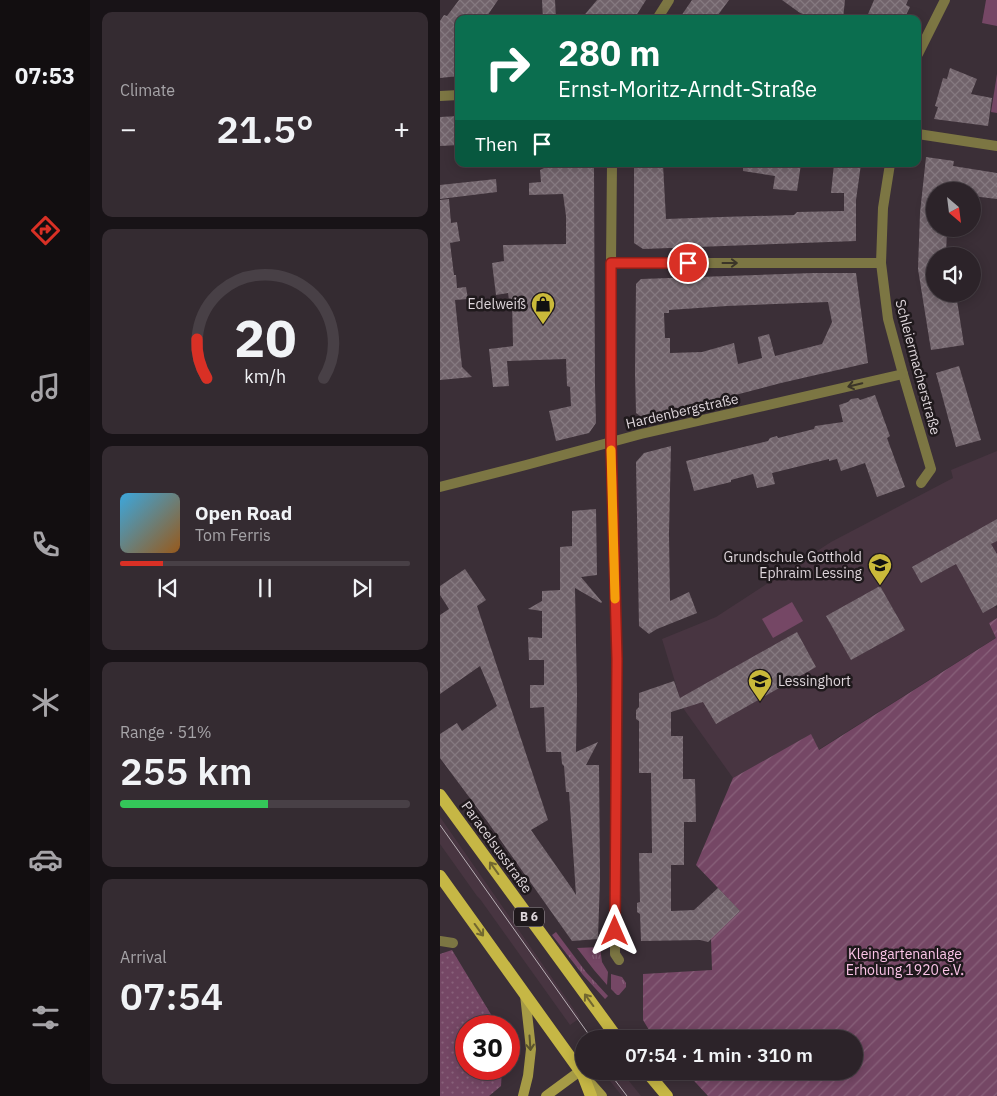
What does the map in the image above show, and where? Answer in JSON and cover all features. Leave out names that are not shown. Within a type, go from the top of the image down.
[{"type":"main road","name":"Paracelsusstraße","points":[[440,794],[611,1030]]},
{"type":"main road","points":[[440,876],[575,1062]]},
{"type":"main road","points":[[585,1080],[591,1096]]},
{"type":"main road","points":[[654,1080],[667,1096]]},
{"type":"street","points":[[659,15],[668,0]]},
{"type":"street","points":[[921,48],[945,0]]},
{"type":"street","points":[[440,96],[455,95]]},
{"type":"street","points":[[921,134],[997,146]]},
{"type":"street","points":[[612,167],[611,442],[617,659],[615,954],[619,960]]},
{"type":"street","name":"Schleiermacherstraße","points":[[890,167],[883,208],[881,263],[888,319],[932,469],[922,483]]},
{"type":"street","points":[[611,263],[881,263]]},
{"type":"street","name":"Hardenbergstraße","points":[[440,487],[641,434],[903,374]]},
{"type":"street","points":[[440,941],[453,943]]},
{"type":"street","points":[[523,1096],[528,1076],[531,1049],[525,994]]},
{"type":"street","points":[[546,1096],[575,1077]]},
{"type":"street","points":[[589,1080],[602,1096]]},
{"type":"shaded area","name":"Grundschule Gotthold Ephraim Lessing","points":[[997,451],[997,605],[995,606],[997,618],[989,623],[997,637],[818,750],[810,735],[733,778],[683,708],[662,639],[716,617],[831,542],[953,478],[951,470]]},
{"type":"shaded area","points":[[440,817],[580,1018],[570,1025],[440,844]]},
{"type":"shaded area","points":[[609,1080],[628,1080],[641,1096],[622,1096]]},
{"type":"green space","points":[[986,0],[997,0],[997,26],[982,23]]},
{"type":"green space","points":[[997,74],[997,113],[991,112]]},
{"type":"green space","points":[[792,602],[803,621],[773,638],[762,619]]},
{"type":"green space","name":"Kleingartenanlage Erholung 1920 e.V.","points":[[997,618],[997,1096],[708,1096],[693,1080],[863,1080],[863,1030],[649,1030],[643,1020],[643,974],[712,970],[711,938],[740,911],[696,865],[733,778],[811,734],[819,750],[996,638],[989,623]]},
{"type":"green space","points":[[556,932],[586,972],[608,996],[605,999],[583,975],[552,935]]},
{"type":"green space","points":[[600,947],[602,962],[608,972],[607,985],[577,948]]},
{"type":"green space","points":[[452,950],[491,1015],[455,1015],[455,1080],[501,1080],[501,1086],[489,1096],[440,1096],[440,954]]},
{"type":"green space","points":[[611,974],[622,977],[626,983],[626,987],[619,995],[611,989]]},
{"type":"building","points":[[459,0],[498,0],[488,15],[455,15],[455,76],[440,78],[440,21],[444,15],[447,16]]},
{"type":"building","points":[[542,0],[555,0],[556,15],[543,15]]},
{"type":"building","points":[[597,0],[646,0],[637,15],[584,15]]},
{"type":"building","points":[[692,0],[729,0],[718,15],[682,15]]},
{"type":"building","points":[[782,0],[845,0],[843,15],[806,15]]},
{"type":"building","points":[[874,0],[908,0],[906,5],[910,7],[906,15],[868,15]]},
{"type":"building","points":[[950,68],[977,79],[971,94],[992,98],[988,126],[934,119],[938,107],[935,106],[943,78],[947,79]]},
{"type":"building","points":[[455,116],[455,145],[440,146],[440,117]]},
{"type":"building","points":[[926,157],[954,161],[953,166],[997,173],[997,199],[981,197],[981,182],[926,182],[926,238],[947,238],[946,247],[926,247],[926,302],[957,302],[964,345],[931,350],[918,269],[920,213]]},
{"type":"building","points":[[546,167],[594,167],[596,423],[589,433],[556,441],[549,411],[571,406],[570,387],[567,386],[566,359],[507,361],[509,386],[493,387],[489,349],[513,346],[512,299],[509,300],[508,293],[496,295],[492,263],[504,261],[503,245],[566,244],[566,216],[563,194],[529,195],[529,183],[541,182],[540,170]]},
{"type":"building","points":[[634,167],[663,167],[666,219],[794,215],[797,212],[844,211],[844,193],[831,193],[834,167],[861,167],[856,200],[856,241],[643,249],[634,243]]},
{"type":"building","points":[[743,167],[801,167],[797,191],[773,189],[775,176],[743,171]]},
{"type":"building","points":[[496,179],[497,192],[440,199],[440,185]]},
{"type":"building","points":[[449,199],[451,223],[457,222],[460,241],[450,243],[454,275],[456,275],[457,288],[466,287],[468,299],[455,300],[462,367],[472,377],[440,380],[440,200]]},
{"type":"building","points":[[856,273],[868,363],[674,411],[671,408],[671,412],[643,418],[636,413],[635,373],[636,284],[641,279]],"holes":[[[828,302],[832,322],[822,344],[775,356],[769,334],[758,337],[762,358],[738,364],[734,343],[702,352],[670,353],[670,338],[665,338],[664,313],[669,313],[669,310],[727,306]]]},
{"type":"building","points":[[959,366],[981,440],[956,447],[936,373]]},
{"type":"building","points":[[875,395],[890,436],[887,438],[905,487],[877,497],[865,463],[841,471],[837,459],[829,461],[829,459],[772,473],[775,484],[757,488],[753,474],[731,480],[731,482],[694,491],[686,461],[768,441],[770,438],[777,436],[778,438],[814,429],[815,426],[843,422],[839,405],[851,399],[858,398],[860,400]]},
{"type":"building","points":[[671,446],[670,601],[689,592],[697,613],[649,634],[639,626],[636,462],[644,453]]},
{"type":"building","points":[[596,509],[597,575],[581,577],[602,602],[575,588],[576,752],[598,742],[586,765],[599,765],[600,878],[598,939],[572,941],[440,758],[440,734],[457,723],[462,731],[497,706],[480,666],[440,694],[440,615],[449,609],[440,595],[440,586],[465,569],[486,600],[477,606],[548,820],[531,830],[576,895],[569,792],[566,792],[561,752],[546,752],[544,707],[530,708],[530,685],[544,685],[544,660],[529,660],[528,637],[542,638],[542,611],[528,609],[542,601],[542,591],[560,590],[560,547],[572,546],[572,511]]},
{"type":"building","points":[[997,519],[997,541],[991,544],[997,554],[997,605],[983,613],[956,564],[921,583],[912,567]]},
{"type":"building","points":[[880,586],[905,630],[851,660],[826,616]]},
{"type":"building","points":[[797,632],[816,667],[716,724],[703,702],[671,712],[671,736],[683,736],[683,779],[695,779],[696,822],[684,822],[684,865],[671,865],[671,911],[694,910],[718,888],[740,911],[708,942],[700,940],[641,941],[640,914],[637,912],[637,903],[640,902],[639,853],[652,853],[651,773],[639,773],[639,721],[636,719],[636,710],[639,707],[639,693],[674,681],[680,698]]},
{"type":"tram line","points":[[440,825],[586,1030]]},
{"type":"tram line","points":[[615,1080],[627,1096]]},
{"type":"slow traffic","points":[[611,450],[615,599]]},
{"type":"place","name":"Edelweiß","points":[[543,325]]},
{"type":"place","name":"Grundschule Gotthold Ephraim Lessing","points":[[880,586]]},
{"type":"place","name":"Lessinghort","points":[[760,702]]},
{"type":"route","points":[[615,931],[617,659],[611,442],[611,263],[688,263]]}]
